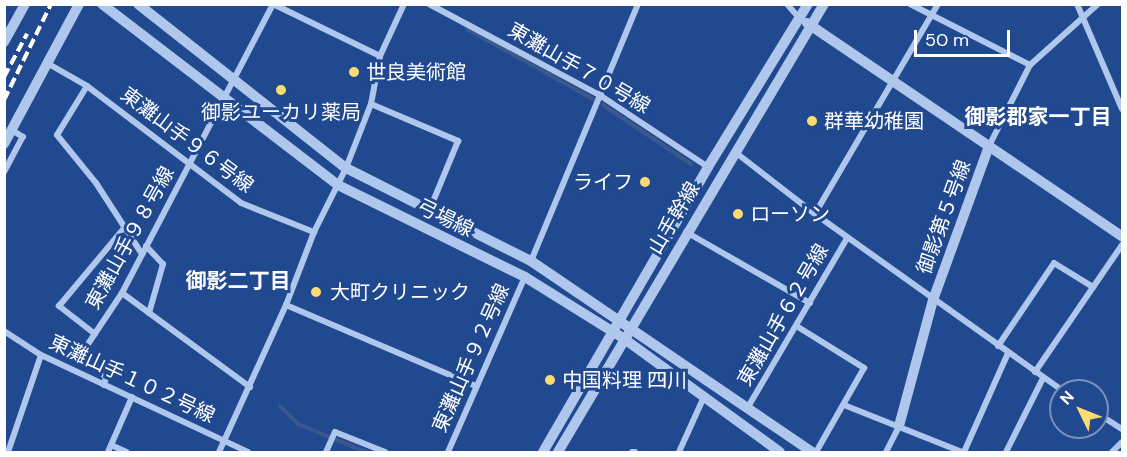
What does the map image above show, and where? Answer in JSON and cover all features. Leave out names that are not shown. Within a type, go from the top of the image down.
[{"type":"street","points":[[4,42],[25,4]]},
{"type":"street","points":[[4,144],[46,62],[80,4]]},
{"type":"street","name":"弓場線","points":[[102,4],[338,185],[525,277],[623,338],[780,453]]},
{"type":"street","points":[[273,4],[380,56]]},
{"type":"street","name":"東灘山手９８号線","points":[[104,385],[106,377],[80,356],[123,293],[273,4]]},
{"type":"street","points":[[219,453],[286,305],[314,232],[346,168],[371,104],[380,56],[404,4]]},
{"type":"street","name":"東灘山手７０号線","points":[[429,4],[601,96],[708,167]]},
{"type":"street","points":[[531,261],[638,4]]},
{"type":"street","points":[[787,4],[800,19],[1122,236]]},
{"type":"street","name":"山手幹線","points":[[543,453],[708,167],[808,4]]},
{"type":"street","name":"山手幹線","points":[[558,453],[630,326],[824,4]]},
{"type":"street","points":[[910,4],[930,17],[1030,65]]},
{"type":"street","points":[[815,214],[894,84],[938,4]]},
{"type":"street","points":[[1077,4],[1081,19],[1122,109]]},
{"type":"street","points":[[989,146],[1030,65],[1098,4]]},
{"type":"street","points":[[127,21],[139,5]]},
{"type":"street","name":"弓場線","points":[[139,5],[346,168],[531,261],[814,453]]},
{"type":"street","name":"東灘山手９６号線","points":[[46,62],[87,86],[190,161],[242,203],[314,232]]},
{"type":"street","points":[[87,86],[57,135],[125,227],[142,254]]},
{"type":"street","points":[[371,104],[458,141],[430,209]]},
{"type":"street","points":[[4,172],[23,136],[12,130]]},
{"type":"street","name":"御影第５号線","points":[[900,426],[933,300],[989,146]]},
{"type":"street","points":[[735,152],[846,240],[1049,382]]},
{"type":"street","points":[[95,334],[59,306],[125,227]]},
{"type":"street","points":[[686,232],[810,303]]},
{"type":"street","name":"東灘山手６２号線","points":[[748,407],[798,327],[846,240]]},
{"type":"street","points":[[1035,372],[1122,245]]},
{"type":"street","points":[[146,246],[163,264],[149,313]]},
{"type":"street","points":[[998,346],[1054,263],[1093,287]]},
{"type":"street","name":"東灘山手９２号線","points":[[448,453],[525,277]]},
{"type":"street","points":[[123,293],[250,387]]},
{"type":"street","points":[[286,305],[476,386]]},
{"type":"street","points":[[798,327],[864,368],[814,453]]},
{"type":"street","name":"東灘山手１０２号線","points":[[4,331],[41,356],[248,453]]},
{"type":"street","points":[[844,405],[963,453],[1008,353]]},
{"type":"street","points":[[8,453],[41,356]]},
{"type":"street","points":[[1006,453],[1043,378]]},
{"type":"street","points":[[679,453],[704,396]]},
{"type":"street","points":[[108,453],[132,397]]},
{"type":"street","points":[[1109,421],[1122,429]]},
{"type":"street","points":[[886,453],[900,426]]},
{"type":"street","points":[[326,453],[335,432],[385,453]]},
{"type":"street","points":[[1112,453],[1122,442]]},
{"type":"street","points":[[111,445],[126,453]]},
{"type":"waterway","points":[[467,29],[593,99]]},
{"type":"waterway","points":[[603,105],[691,164]]},
{"type":"waterway","points":[[280,406],[298,424],[366,452]]},
{"type":"railway","points":[[4,100],[51,4]]},
{"type":"railway","points":[[4,77],[27,34]]},
{"type":"place","name":"世良美術館","points":[[354,72]]},
{"type":"place","name":"御影ユーカリ薬局","points":[[281,90]]},
{"type":"place","name":"群華幼稚園","points":[[812,121]]},
{"type":"place","name":"ライフ","points":[[645,182]]},
{"type":"place","name":"ローソン","points":[[738,214]]},
{"type":"place","name":"大町クリニック","points":[[316,292]]},
{"type":"place","name":"中国料理 四川","points":[[550,380]]},
{"type":"district","name":"御影郡家一丁目","points":[[1038,117]]},
{"type":"district","name":"御影二丁目","points":[[238,281]]}]
